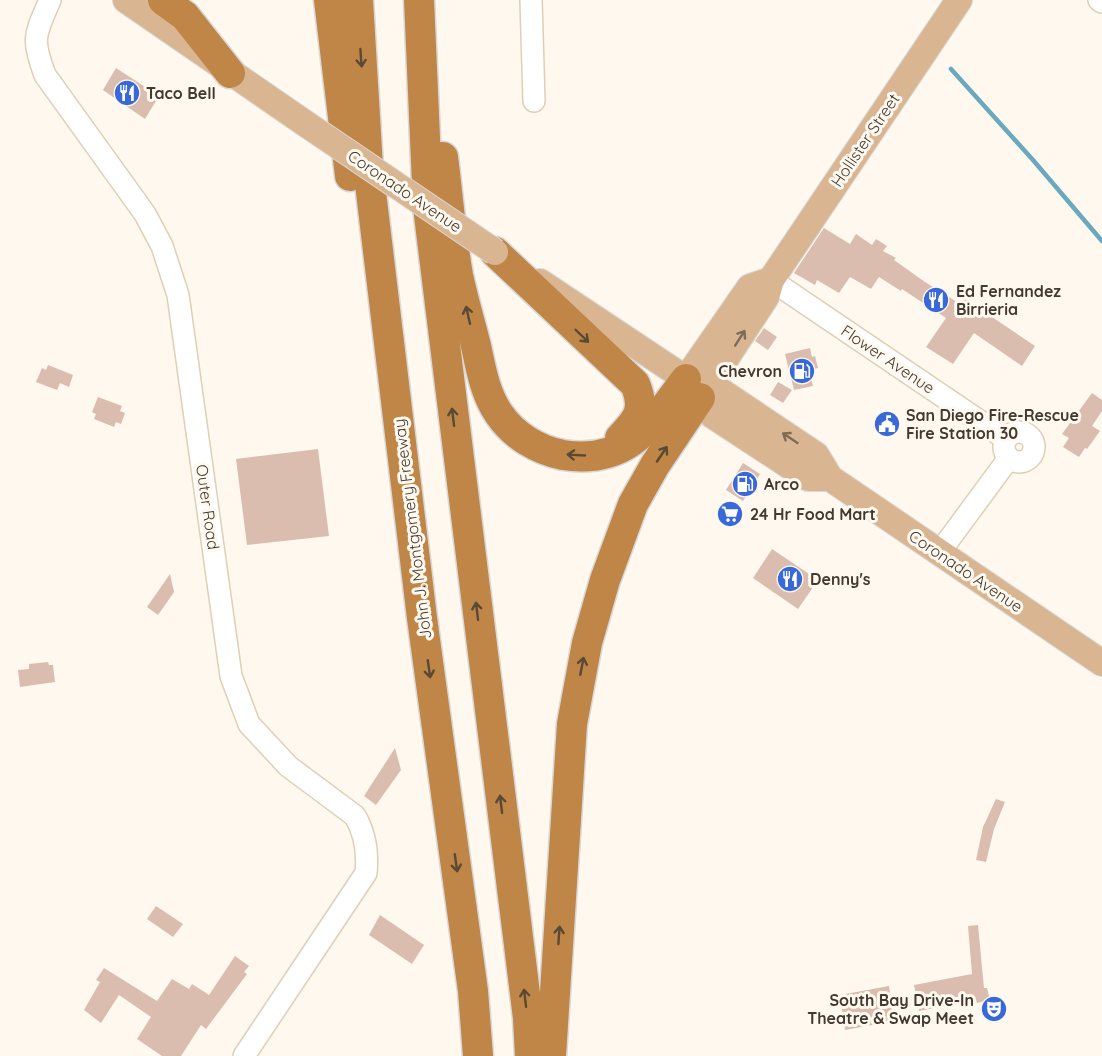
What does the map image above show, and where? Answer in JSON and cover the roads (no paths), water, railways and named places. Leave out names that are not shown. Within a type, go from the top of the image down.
[{"type":"highway","points":[[163,0],[185,16],[230,73]]},
{"type":"highway","points":[[329,0],[359,250],[410,509]]},
{"type":"highway","name":"John J. Montgomery Freeway","points":[[358,0],[368,168],[473,991],[478,1056]]},
{"type":"highway","points":[[419,0],[428,207],[528,1018],[530,1056]]},
{"type":"highway","points":[[427,0],[440,134],[458,274],[487,391],[493,404],[505,421],[531,444],[557,454],[585,456],[626,446],[698,388]]},
{"type":"highway","points":[[495,252],[635,384],[642,407],[638,417],[612,451]]},
{"type":"highway","points":[[551,1056],[572,724],[587,643],[605,580],[633,504],[698,388]]},
{"type":"main road","name":"Coronado Avenue","points":[[126,0],[230,73],[698,388],[712,415],[808,478],[830,478],[1102,663]]},
{"type":"main road","name":"Hollister Street","points":[[698,388],[750,287],[771,280],[959,0]]},
{"type":"street","name":"Outer Road","points":[[50,0],[37,30],[36,50],[45,75],[145,214],[162,246],[178,295],[231,676],[249,724],[288,766],[355,816],[361,827],[367,859],[366,873],[244,1056]]},
{"type":"street","points":[[531,0],[534,101]]},
{"type":"street","name":"Flower Avenue","points":[[771,280],[1007,448],[939,553]]},
{"type":"waterway","points":[[951,69],[1102,241]]},
{"type":"place","name":"Taco Bell","points":[[127,93]]},
{"type":"place","name":"Ed Fernandez Birrieria","points":[[936,300]]},
{"type":"place","name":"Chevron","points":[[802,371]]},
{"type":"place","name":"San Diego Fire-Rescue Fire Station 30","points":[[887,424]]},
{"type":"place","name":"Arco","points":[[745,484]]},
{"type":"place","name":"24 Hr Food Mart","points":[[730,514]]},
{"type":"place","name":"Denny's","points":[[790,579]]},
{"type":"place","name":"South Bay Drive-In Theatre & Swap Meet","points":[[994,1009]]}]
